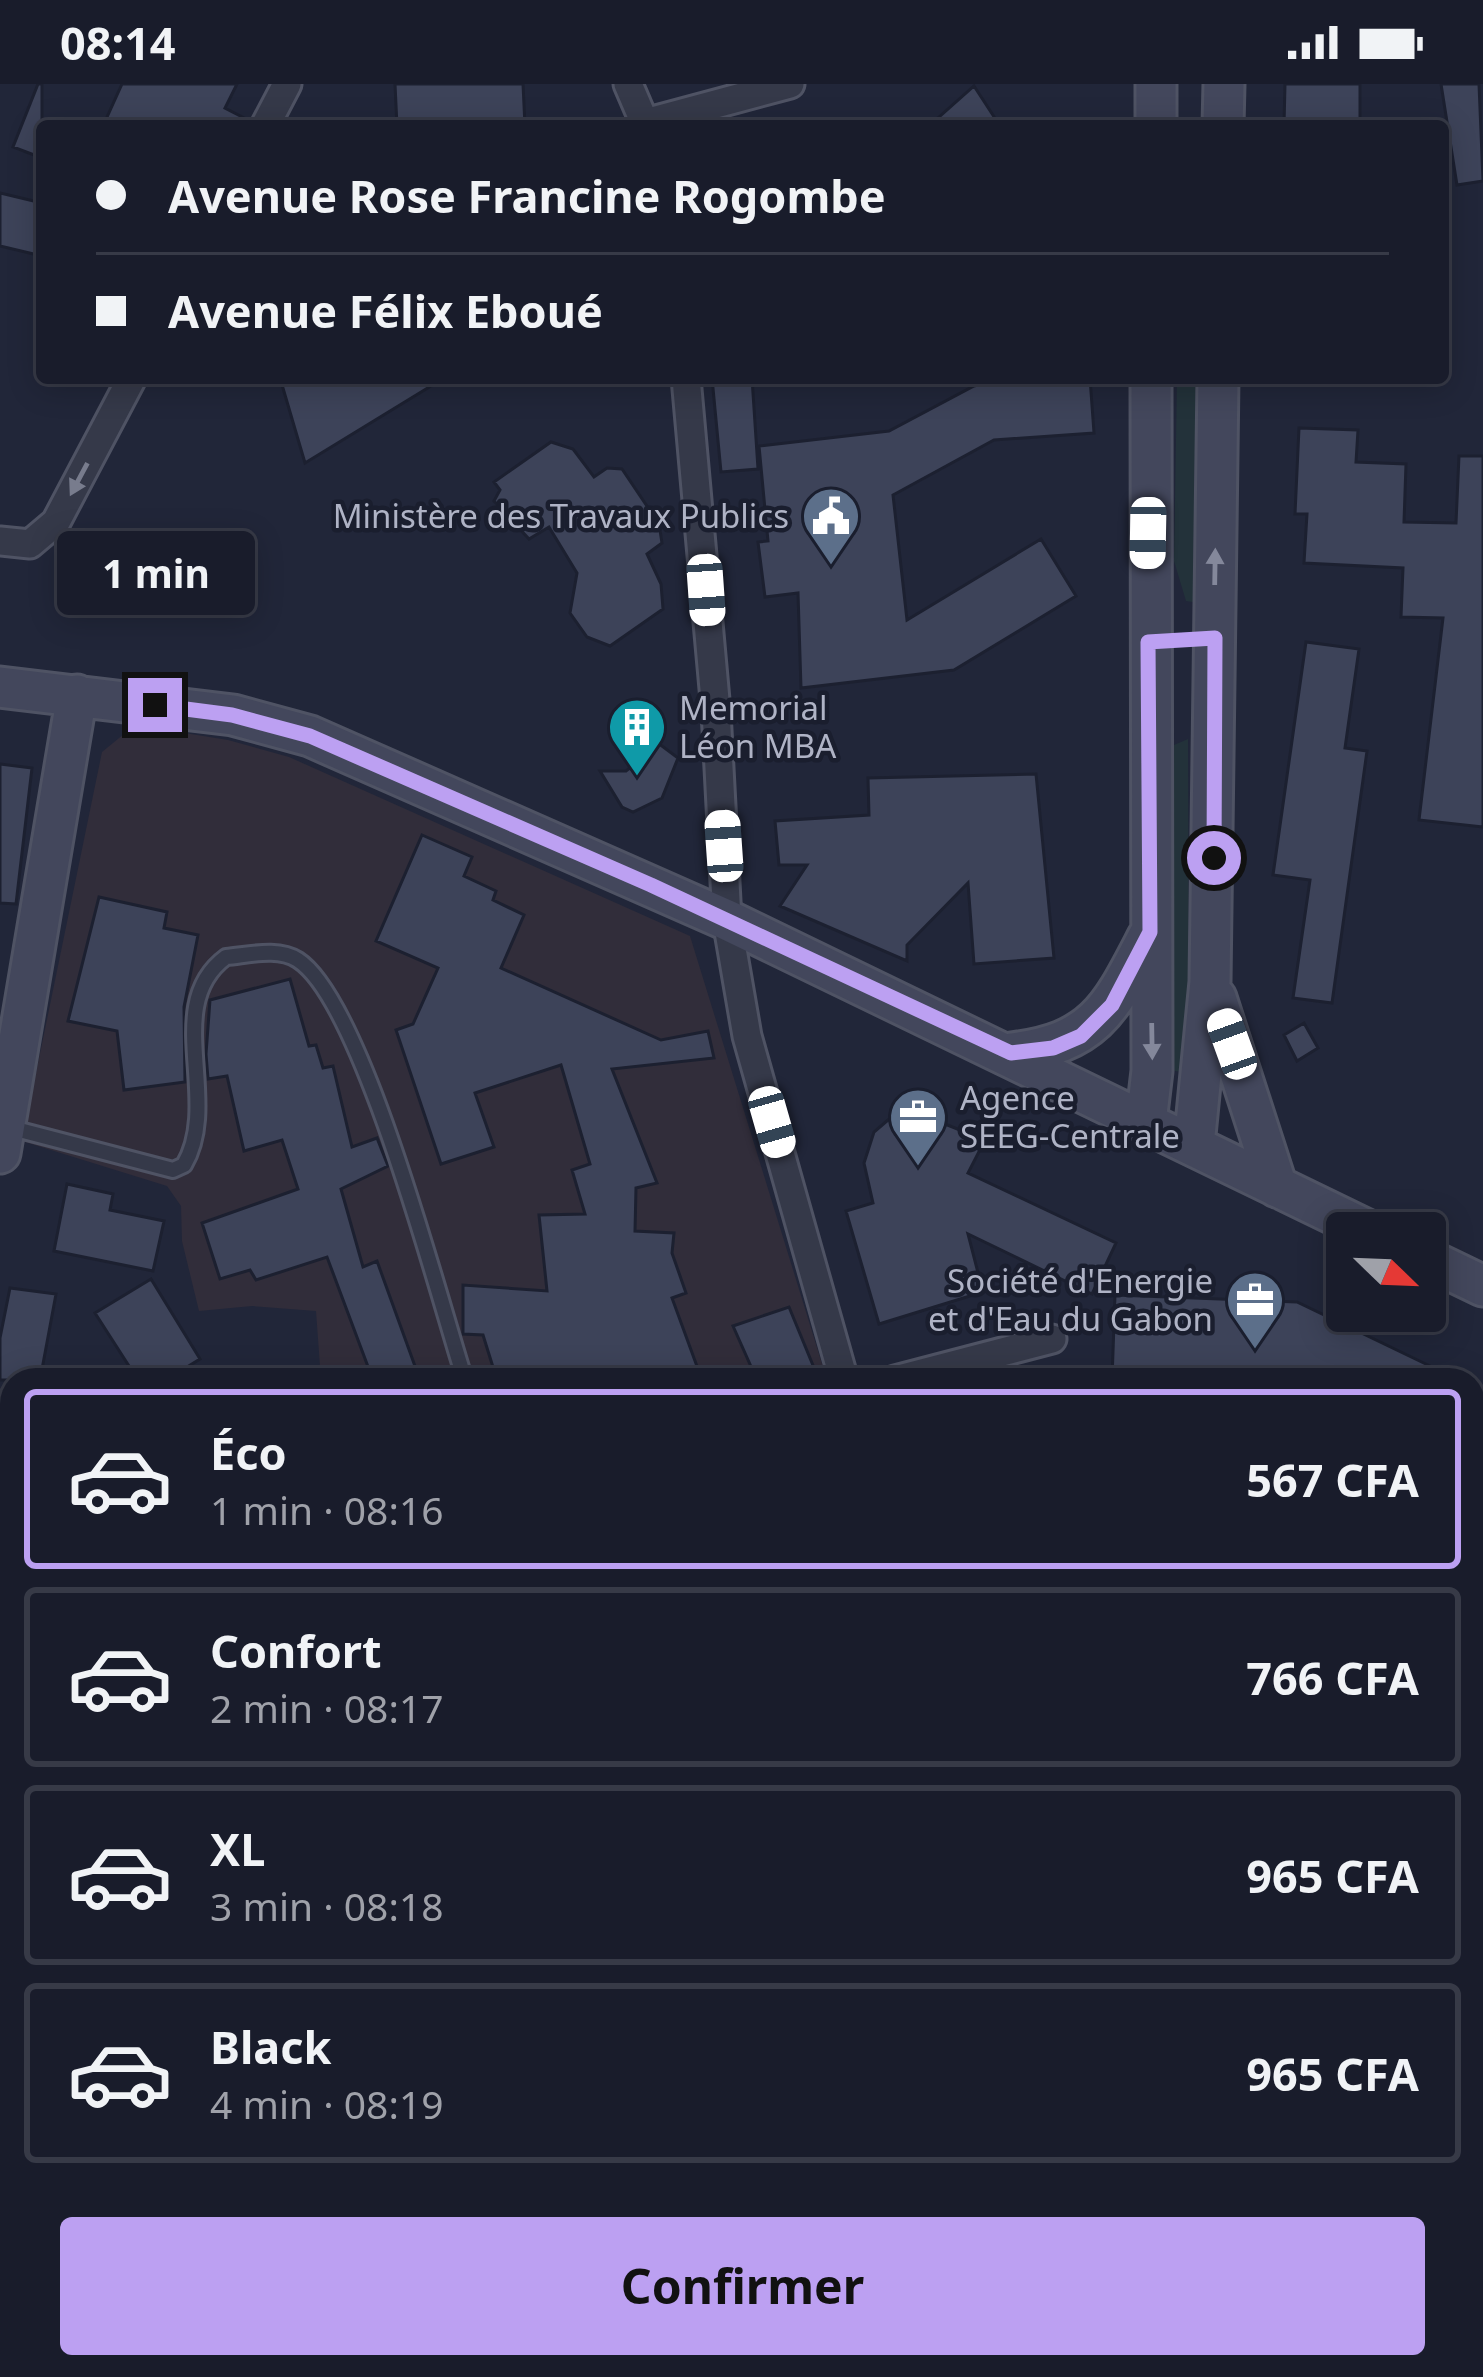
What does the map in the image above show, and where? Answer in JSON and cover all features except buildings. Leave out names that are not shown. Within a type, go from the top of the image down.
[{"type":"main road","points":[[1156,84],[1156,120]]},
{"type":"main road","points":[[1223,120],[1224,84]]},
{"type":"main road","points":[[1146,1122],[1152,1071],[1151,384]]},
{"type":"main road","points":[[1194,1144],[1210,982],[1218,384]]},
{"type":"main road","points":[[1148,642],[1215,638]]},
{"type":"main road","points":[[0,687],[232,715],[310,736],[727,920],[1011,1053],[1329,1212]]},
{"type":"main road","points":[[3,1140],[77,694]]},
{"type":"main road","points":[[1011,1053],[1053,1048],[1081,1036],[1112,1005],[1150,932]]},
{"type":"main road","points":[[1210,982],[1276,1187]]},
{"type":"main road","points":[[1446,1268],[1483,1286]]},
{"type":"street","points":[[268,120],[287,84]]},
{"type":"street","points":[[628,84],[643,120]]},
{"type":"street","points":[[660,120],[790,84]]},
{"type":"street","points":[[0,541],[30,544],[56,522],[129,384]]},
{"type":"street","points":[[687,384],[716,711],[727,920],[747,1036],[841,1368]]},
{"type":"street","points":[[941,1368],[1052,1339]]},
{"type":"lane","points":[[3,1140],[173,1170],[184,1165],[196,1135],[194,1102],[201,1079],[192,1010],[197,993],[226,957],[278,952],[294,957],[314,972],[334,1000],[365,1076],[461,1368]]},
{"type":"shaded area","points":[[1177,384],[1196,384],[1193,602],[1186,601],[1174,561]]},
{"type":"shaded area","points":[[135,725],[228,740],[289,757],[690,936],[823,1368],[320,1368],[316,1311],[252,1306],[199,1311],[182,1241],[181,1206],[167,1186],[22,1141],[102,752]]},
{"type":"shaded area","points":[[1188,739],[1189,1057],[1181,1072],[1165,1069],[1174,745]]},
{"type":"place","name":"Ministère des Travaux Publics","points":[[831,567]]},
{"type":"place","name":"Memorial Léon MBA","points":[[637,778]]},
{"type":"place","name":"Agence SEEG-Centrale","points":[[918,1168]]},
{"type":"place","name":"Société d'Energie et d'Eau du Gabon","points":[[1255,1351]]},
{"type":"route","points":[[155,705],[232,715],[310,736],[651,885],[1011,1053],[1053,1048],[1081,1036],[1112,1005],[1150,932],[1148,642],[1215,638],[1214,858]]}]
